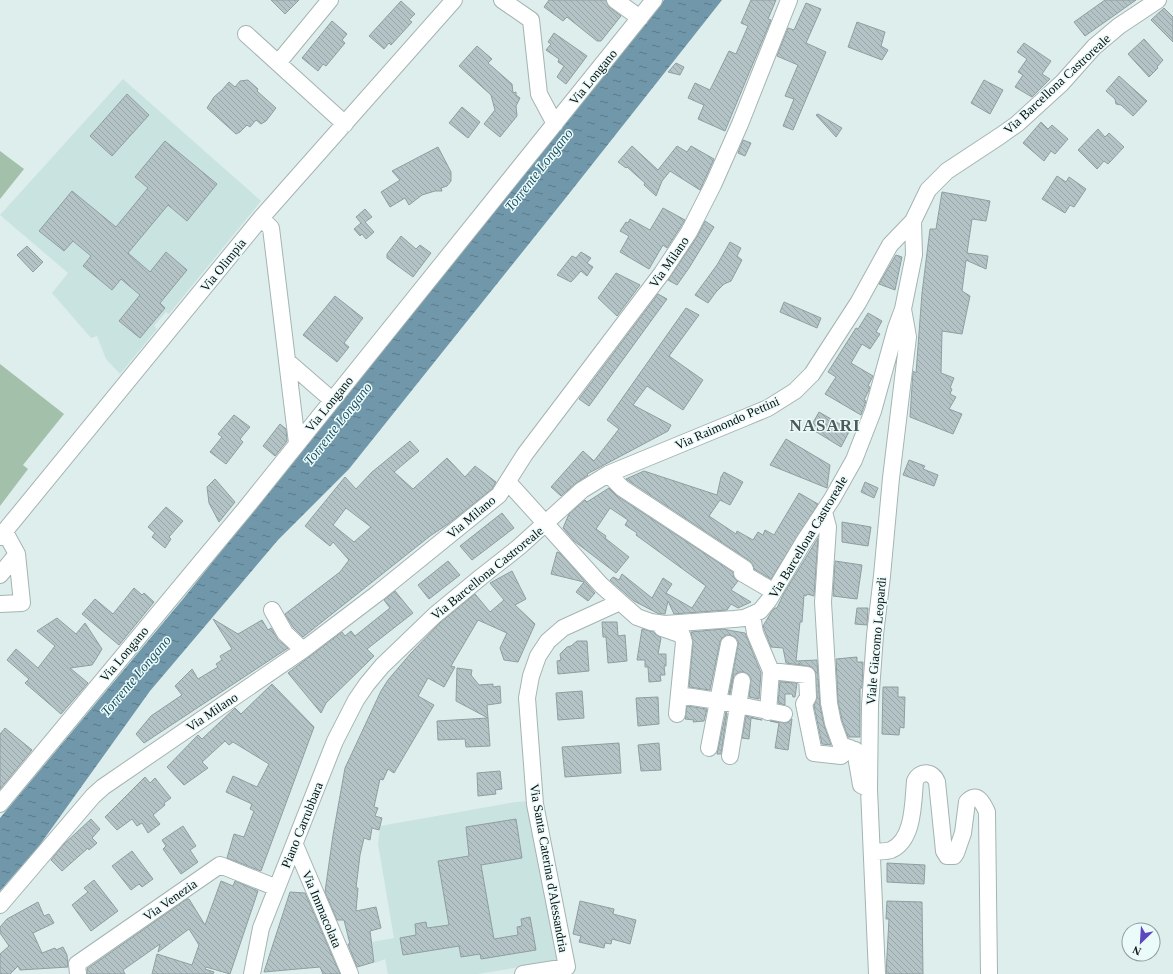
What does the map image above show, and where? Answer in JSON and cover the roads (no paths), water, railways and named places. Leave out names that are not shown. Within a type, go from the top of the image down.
[{"type":"street","points":[[278,63],[330,0]]},
{"type":"street","name":"Via Olimpia","points":[[2,534],[261,218],[454,0]]},
{"type":"street","points":[[502,0],[531,20],[539,94],[554,124]]},
{"type":"street","points":[[615,0],[640,18]]},
{"type":"street","name":"Via Longano","points":[[0,804],[332,400],[654,0]]},
{"type":"street","name":"Via Milano","points":[[0,905],[93,796],[103,787],[303,650],[378,593],[499,495],[525,454],[662,274],[698,218],[740,124],[789,0]]},
{"type":"street","name":"Via Barcellona Castroreale","points":[[327,761],[346,717],[366,684],[382,666],[435,615],[545,525],[601,585],[637,617],[659,624],[672,624],[734,619],[752,615],[764,607],[824,512],[854,460],[861,444],[873,411],[896,328],[903,309],[914,255],[913,221],[928,190],[947,171],[1017,124],[1062,82],[1094,47],[1119,26],[1158,0]]},
{"type":"street","points":[[246,34],[345,124]]},
{"type":"street","points":[[261,218],[271,228],[297,443]]},
{"type":"street","name":"Via Raimondo Pettini","points":[[545,525],[582,490],[608,474],[768,408],[795,391],[812,374],[858,303],[890,245],[913,221]]},
{"type":"street","name":"Viale Giacomo Leopardi","points":[[877,974],[869,789],[870,705],[874,648],[891,478],[908,337],[903,309]]},
{"type":"street","points":[[287,362],[332,400]]},
{"type":"street","points":[[608,474],[622,488],[745,569],[742,573],[766,587]]},
{"type":"street","points":[[508,482],[545,525]]},
{"type":"street","points":[[824,512],[828,527],[823,602],[829,703],[833,724],[842,745],[855,750],[861,785],[869,789]]},
{"type":"street","points":[[0,604],[22,603],[17,554],[2,534]]},
{"type":"street","points":[[0,575],[17,554]]},
{"type":"street","name":"Via Santa Caterina d'Alessandria","points":[[523,974],[567,966],[535,804],[527,698],[531,676],[538,656],[548,641],[563,628],[620,602]]},
{"type":"street","points":[[272,610],[285,633],[303,650]]},
{"type":"street","points":[[678,695],[718,701],[776,713],[771,671],[755,633],[752,615]]},
{"type":"street","points":[[659,624],[662,629],[682,635],[684,642],[677,714]]},
{"type":"street","points":[[709,748],[729,644]]},
{"type":"street","points":[[771,671],[807,675],[808,697],[804,704],[814,753],[841,756],[850,748]]},
{"type":"street","points":[[730,756],[742,681]]},
{"type":"street","name":"Piano Carrubbara","points":[[252,974],[261,928],[327,761]]},
{"type":"street","points":[[872,852],[890,850],[901,842],[910,824],[915,781],[923,773],[934,776],[937,782],[944,851],[947,856],[954,856],[956,853],[962,832],[967,802],[972,798],[982,801],[987,812],[989,974]]},
{"type":"street","name":"Via Immacolata","points":[[295,845],[350,974]]},
{"type":"street","name":"Via Venezia","points":[[78,974],[77,964],[220,865],[277,888]]},
{"type":"water","name":"Torrente Longano","points":[[664,0],[722,0],[349,469],[278,540],[150,691],[39,846],[0,891],[0,818],[183,599]]},
{"type":"district","name":"NASARI","points":[[825,425]]}]
